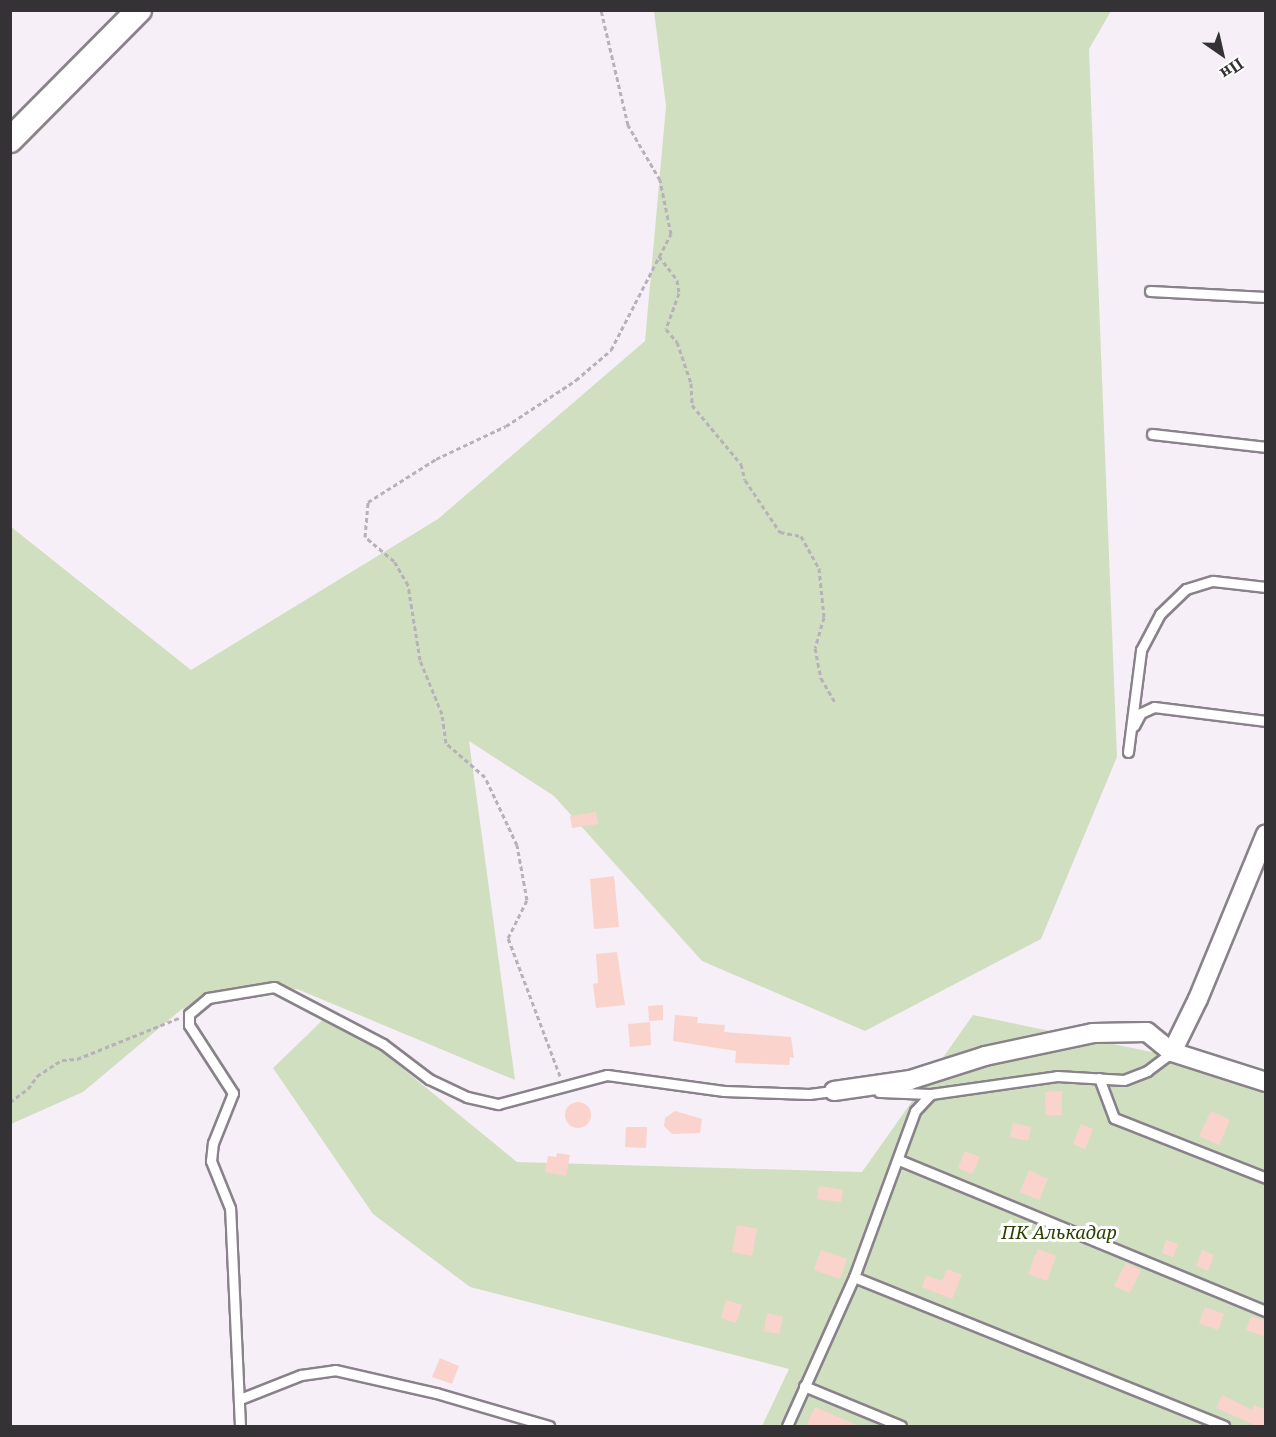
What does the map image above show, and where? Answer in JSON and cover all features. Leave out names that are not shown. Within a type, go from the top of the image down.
[{"type":"main road","points":[[10,140],[139,10]]},
{"type":"street","points":[[1172,1052],[1198,999],[1266,834]]},
{"type":"street","points":[[834,1090],[910,1080],[985,1056],[1093,1033],[1147,1032],[1172,1052],[1266,1082]]},
{"type":"lane","points":[[1150,291],[1266,297]]},
{"type":"lane","points":[[1152,434],[1266,447]]},
{"type":"lane","points":[[1128,752],[1141,650],[1160,614],[1186,589],[1213,581],[1266,587]]},
{"type":"lane","points":[[1131,731],[1141,713],[1154,707],[1266,721]]},
{"type":"lane","points":[[240,1426],[230,1208],[211,1161],[213,1143],[232,1093],[189,1025],[189,1014],[208,998],[274,987],[382,1044],[429,1079],[467,1097],[498,1104],[607,1075],[724,1091],[809,1094],[834,1090],[930,1094],[1057,1076],[1124,1080],[1147,1071],[1172,1052]]},
{"type":"lane","points":[[1099,1078],[1114,1118],[1266,1178]]},
{"type":"lane","points":[[787,1426],[854,1277],[899,1160],[915,1111],[930,1094]]},
{"type":"lane","points":[[899,1160],[1266,1311]]},
{"type":"lane","points":[[854,1277],[1224,1426]]},
{"type":"lane","points":[[240,1399],[301,1375],[336,1370],[436,1393],[549,1426]]},
{"type":"lane","points":[[804,1386],[901,1426]]},
{"type":"path","points":[[564,1086],[508,938],[527,900],[517,845],[485,777],[446,744],[442,714],[420,660],[408,585],[394,561],[364,537],[368,502],[436,459],[506,426],[576,380],[611,350],[671,234],[660,180],[628,125],[601,10]]},
{"type":"path","points":[[659,256],[677,280],[679,293],[666,329],[681,352],[691,383],[692,405],[741,464],[745,480],[780,532],[801,536],[819,568],[824,617],[815,648],[821,678],[835,702]]},
{"type":"path","points":[[10,1102],[28,1089],[37,1076],[62,1060],[77,1059],[189,1014]]},
{"type":"green space","points":[[654,11],[1111,11],[1089,49],[1117,757],[1041,939],[865,1031],[702,961],[554,796],[469,741],[515,1080],[297,989],[182,1009],[83,1092],[11,1124],[10,526],[191,670],[438,519],[645,341],[666,106]]},
{"type":"green space","name":"ПК Алькадар","points":[[332,1011],[517,1162],[862,1172],[973,1015],[1249,1072],[1266,1079],[1265,1426],[762,1426],[789,1369],[470,1287],[373,1214],[273,1068]]},
{"type":"building","points":[[596,812],[598,824],[572,828],[570,816]]},
{"type":"building","points":[[614,876],[619,927],[594,929],[590,879]]},
{"type":"building","points":[[617,952],[625,1005],[596,1008],[593,984],[598,983],[596,954]]},
{"type":"building","points":[[663,1005],[663,1020],[649,1021],[648,1006]]},
{"type":"building","points":[[675,1015],[698,1017],[697,1023],[725,1025],[724,1032],[791,1037],[794,1058],[790,1057],[789,1065],[735,1063],[736,1051],[673,1041]]},
{"type":"building","points":[[650,1022],[651,1045],[630,1047],[628,1024]]},
{"type":"building","points":[[1062,1091],[1062,1115],[1046,1115],[1045,1092]]},
{"type":"building","points":[[578,1102],[587,1106],[591,1115],[587,1124],[578,1128],[569,1124],[565,1115],[569,1106]]},
{"type":"building","points":[[675,1111],[702,1119],[700,1133],[672,1134],[664,1126],[665,1118]]},
{"type":"building","points":[[1211,1111],[1230,1120],[1219,1145],[1199,1136]]},
{"type":"building","points":[[1013,1123],[1031,1127],[1028,1141],[1010,1137]]},
{"type":"building","points":[[1081,1124],[1093,1129],[1085,1149],[1073,1144]]},
{"type":"building","points":[[626,1127],[647,1127],[646,1148],[625,1147]]},
{"type":"building","points":[[965,1151],[980,1157],[972,1174],[958,1168]]},
{"type":"building","points":[[557,1153],[570,1155],[566,1176],[545,1172],[548,1156],[556,1157]]},
{"type":"building","points":[[1029,1170],[1048,1179],[1039,1200],[1020,1192]]},
{"type":"building","points":[[819,1186],[843,1190],[841,1202],[817,1199]]},
{"type":"building","points":[[737,1225],[757,1229],[752,1256],[732,1252]]},
{"type":"building","points":[[1166,1240],[1178,1244],[1173,1257],[1162,1253]]},
{"type":"building","points":[[1038,1249],[1056,1256],[1047,1281],[1028,1274]]},
{"type":"building","points":[[821,1250],[847,1259],[840,1279],[814,1270]]},
{"type":"building","points":[[1202,1250],[1214,1255],[1208,1271],[1196,1266]]},
{"type":"building","points":[[1126,1263],[1141,1270],[1130,1293],[1114,1286]]},
{"type":"building","points":[[947,1269],[962,1275],[952,1299],[922,1287],[926,1275],[942,1281]]},
{"type":"building","points":[[726,1300],[742,1305],[736,1323],[721,1318]]},
{"type":"building","points":[[1205,1307],[1224,1314],[1218,1330],[1199,1323]]},
{"type":"building","points":[[767,1313],[783,1317],[779,1334],[764,1331]]},
{"type":"building","points":[[1251,1316],[1266,1321],[1266,1337],[1246,1330]]},
{"type":"building","points":[[440,1358],[459,1366],[452,1384],[432,1377]]},
{"type":"building","points":[[1222,1395],[1252,1410],[1254,1405],[1266,1410],[1266,1426],[1257,1426],[1216,1408]]},
{"type":"building","points":[[815,1407],[859,1426],[806,1426]]}]
